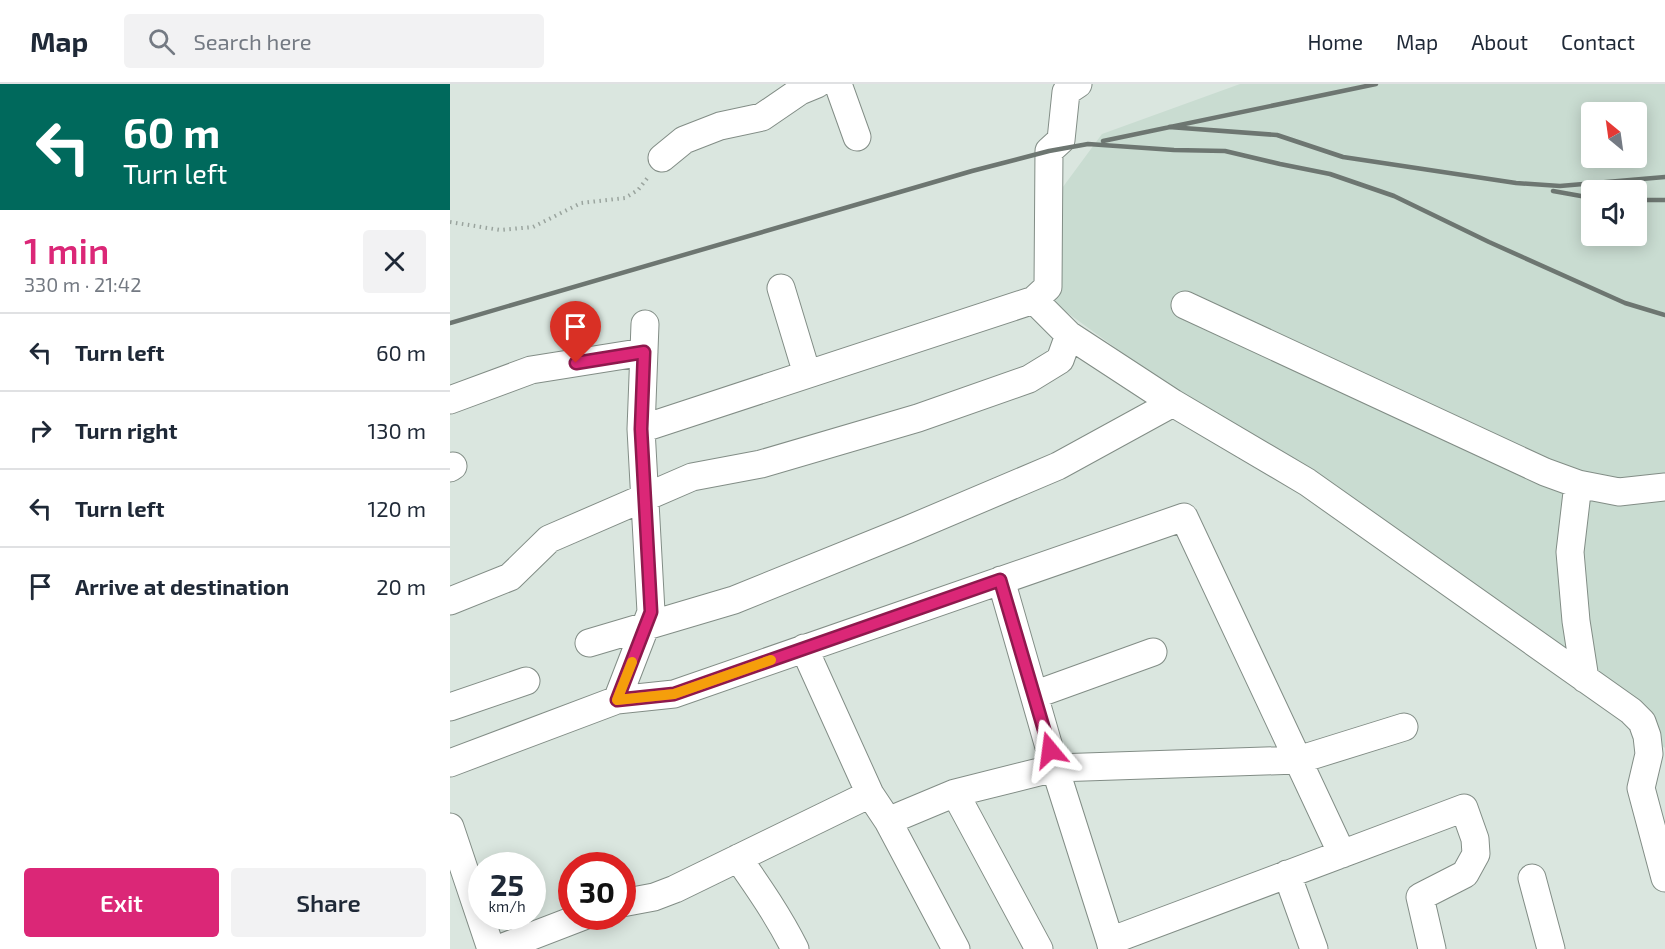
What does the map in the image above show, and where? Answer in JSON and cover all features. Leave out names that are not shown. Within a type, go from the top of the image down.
[{"type":"street","points":[[662,158],[684,140],[720,126],[762,117],[800,92],[817,84]]},
{"type":"street","points":[[838,84],[857,137]]},
{"type":"street","points":[[641,429],[1034,300],[1048,287],[1049,151],[1061,140],[1066,92],[1078,84]]},
{"type":"street","points":[[781,288],[807,374]]},
{"type":"street","points":[[1034,300],[1069,335],[1173,403],[1306,482],[1631,711],[1642,722],[1647,736],[1649,754],[1641,788],[1665,878]]},
{"type":"street","points":[[1185,305],[1534,467],[1578,484],[1619,492],[1665,488]]},
{"type":"street","points":[[617,700],[651,612],[641,429],[645,324]]},
{"type":"street","points":[[450,602],[510,577],[549,539],[692,477],[761,464],[918,418],[1029,379],[1060,360],[1069,335]]},
{"type":"street","points":[[450,400],[531,370],[644,352]]},
{"type":"street","points":[[589,643],[734,600],[1058,466],[1173,403]]},
{"type":"street","points":[[1578,484],[1570,552],[1576,621],[1585,679]]},
{"type":"street","points":[[450,763],[617,700],[674,694],[1184,517],[1342,854]]},
{"type":"street","points":[[1000,580],[1055,768],[1111,945],[1287,874],[1464,808],[1475,839],[1476,854],[1465,874],[1420,897],[1432,949]]},
{"type":"street","points":[[804,648],[870,794],[888,821],[956,949]]},
{"type":"street","points":[[1034,695],[1153,652]]},
{"type":"street","points":[[450,707],[526,681]]},
{"type":"street","points":[[888,821],[955,793],[1055,768],[1298,760],[1404,727]]},
{"type":"street","points":[[1641,788],[1665,810]]},
{"type":"street","points":[[955,793],[1039,949]]},
{"type":"street","points":[[636,901],[675,889],[870,794]]},
{"type":"street","points":[[450,827],[491,949]]},
{"type":"street","points":[[738,858],[770,904],[795,949]]},
{"type":"street","points":[[1287,874],[1314,949]]},
{"type":"street","points":[[1532,878],[1551,949]]},
{"type":"street","points":[[498,949],[558,926]]},
{"type":"path","points":[[450,222],[500,230],[533,227],[580,203],[625,198],[638,190],[662,158]]},
{"type":"shaded area","points":[[1240,84],[1665,84],[1665,748],[1054,303],[1057,195],[1102,134]]},
{"type":"railway","points":[[1103,141],[1376,84]]},
{"type":"railway","points":[[1169,127],[1277,135],[1343,157],[1516,183],[1560,186],[1665,177]]},
{"type":"railway","points":[[450,323],[972,171],[1049,151],[1088,144],[1225,151],[1330,174],[1394,196],[1489,242],[1625,303],[1665,315]]},
{"type":"railway","points":[[1553,191],[1581,196]]},
{"type":"railway","points":[[1647,200],[1665,200]]},
{"type":"slow traffic","points":[[632,662],[617,700],[674,694],[771,660]]},
{"type":"route","points":[[576,363],[644,352],[641,429],[651,612],[617,700],[674,694],[1000,580],[1050,750]]}]
